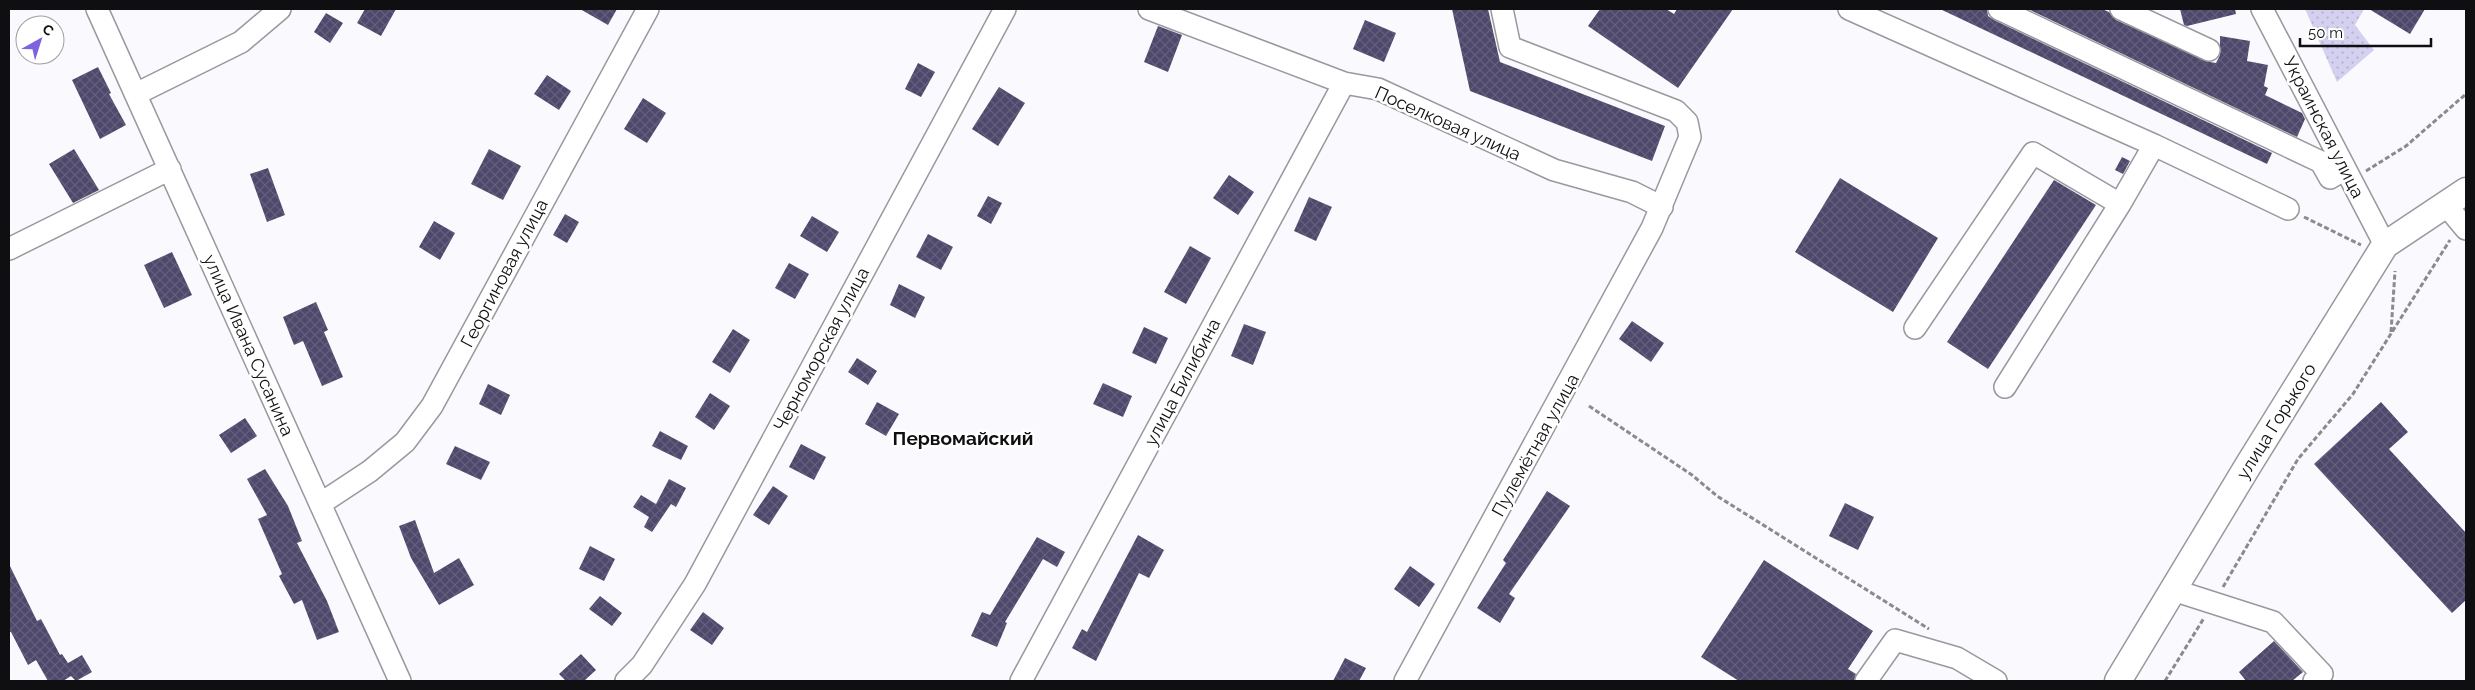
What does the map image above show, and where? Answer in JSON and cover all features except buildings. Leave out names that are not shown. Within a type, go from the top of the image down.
[{"type":"main road","name":"улица Горького","points":[[2118,681],[2249,464],[2387,256],[2460,212]]},
{"type":"street","name":"улица Ивана Сусанина","points":[[97,9],[400,681]]},
{"type":"street","points":[[136,94],[241,42],[280,9]]},
{"type":"street","name":"Георгиновая улица","points":[[320,504],[370,471],[405,442],[432,406],[648,9]]},
{"type":"street","name":"Черноморская улица","points":[[626,681],[642,665],[695,584],[1005,9]]},
{"type":"street","name":"Поселковая улица","points":[[1149,9],[1344,83],[1378,89],[1554,170],[1632,192],[1662,207]]},
{"type":"street","name":"Пулемётная улица","points":[[1405,681],[1564,393],[1662,207],[1690,137],[1687,122],[1676,112],[1510,47],[1502,9]]},
{"type":"street","points":[[1849,9],[2154,145],[2288,209]]},
{"type":"street","points":[[1999,9],[2321,162],[2342,176]]},
{"type":"street","points":[[2122,9],[2209,50]]},
{"type":"street","points":[[2163,9],[2168,31]]},
{"type":"street","name":"Украинская улица","points":[[2262,9],[2342,176],[2387,256]]},
{"type":"street","name":"улица Билибина","points":[[1021,681],[1344,83]]},
{"type":"street","points":[[2005,387],[2120,204],[2154,145]]},
{"type":"street","points":[[1915,328],[2033,152],[2120,204]]},
{"type":"street","points":[[9,249],[170,169]]},
{"type":"street","points":[[2173,590],[2273,622],[2322,674],[2314,681]]},
{"type":"street","points":[[1866,681],[1895,640],[1958,658],[1996,681]]},
{"type":"path","points":[[2342,176],[2406,146],[2466,94]]},
{"type":"path","points":[[2288,209],[2387,256],[2391,333]]},
{"type":"path","points":[[2165,681],[2298,459],[2341,410],[2391,333],[2460,212]]},
{"type":"path","points":[[1589,406],[1692,475],[1717,496],[1934,632]]},
{"type":"shaded area","points":[[2305,9],[2364,9],[2355,25],[2374,50],[2337,82]]},
{"type":"district","name":"Первомайский","points":[[963,438]]}]
